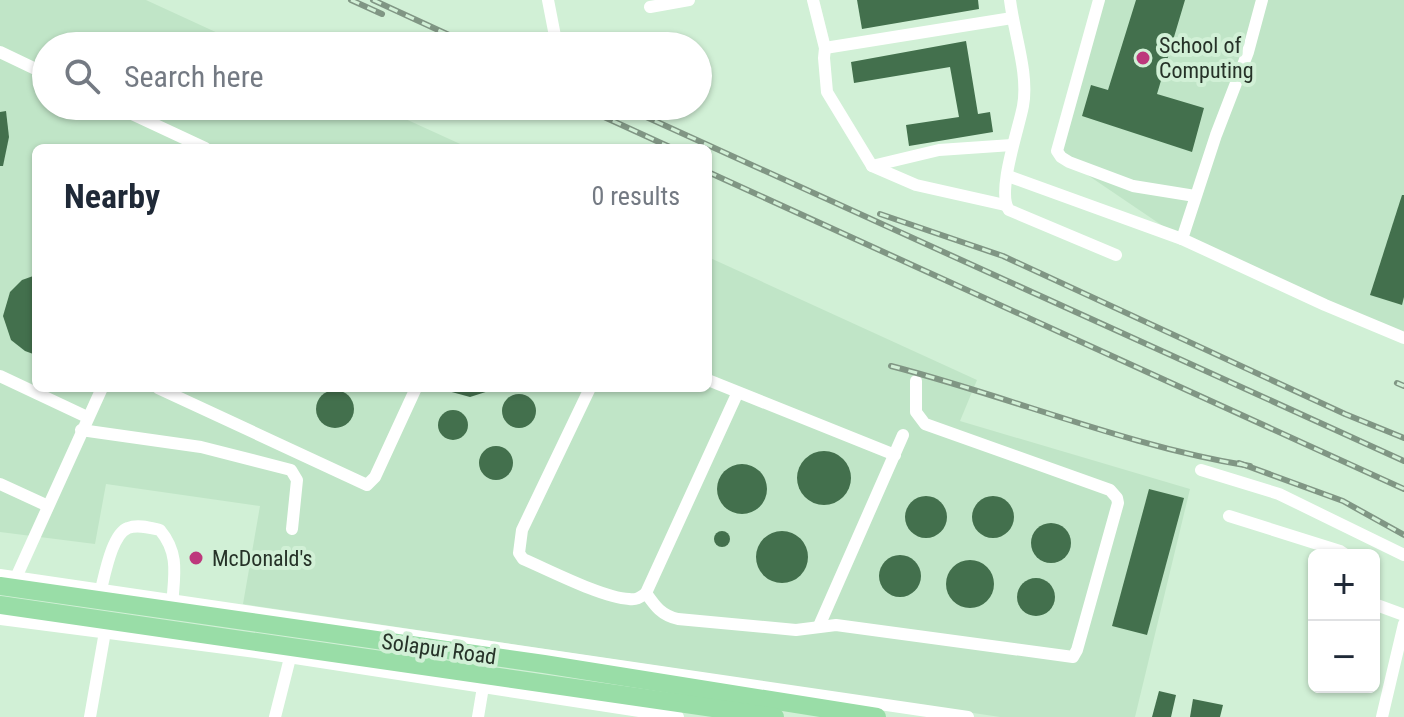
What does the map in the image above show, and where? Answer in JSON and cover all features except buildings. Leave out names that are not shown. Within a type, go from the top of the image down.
[{"type":"highway","name":"Solapur Road","points":[[7,582],[172,605],[766,716]]},
{"type":"highway","name":"Solapur Road","points":[[3,610],[292,653],[542,674],[877,717]]},
{"type":"street","points":[[548,0],[554,32]]},
{"type":"street","points":[[650,7],[689,0]]},
{"type":"street","points":[[813,0],[825,48],[827,92],[872,166],[927,189],[1005,205]]},
{"type":"street","points":[[1010,0],[1025,96],[1012,145],[1005,205],[1009,210],[1116,255]]},
{"type":"street","points":[[1099,0],[1057,151],[1069,162],[1133,186],[1195,196]]},
{"type":"street","points":[[1182,239],[1248,52],[1262,0]]},
{"type":"street","points":[[825,48],[1012,18]]},
{"type":"street","points":[[0,52],[32,67]]},
{"type":"street","points":[[145,120],[196,144]]},
{"type":"street","points":[[872,166],[939,150],[1012,145]]},
{"type":"street","points":[[1008,176],[1182,239],[1404,338]]},
{"type":"street","points":[[0,376],[32,391]]},
{"type":"street","points":[[646,593],[666,616],[678,619],[796,630],[836,625],[1073,657],[1117,498],[1110,490],[925,424],[916,412],[916,381]]},
{"type":"street","points":[[712,382],[895,455]]},
{"type":"street","points":[[34,392],[87,417]]},
{"type":"street","points":[[3,610],[7,582],[48,506],[100,392]]},
{"type":"street","points":[[167,392],[367,485],[375,477],[414,392]]},
{"type":"street","points":[[588,392],[522,530],[519,553],[523,559],[631,600],[641,598],[646,593],[737,394]]},
{"type":"street","points":[[81,430],[201,447],[291,470],[297,480],[292,529]]},
{"type":"street","points":[[819,626],[903,435]]},
{"type":"street","points":[[1201,470],[1279,494],[1404,555]]},
{"type":"street","points":[[0,484],[48,506]]},
{"type":"street","points":[[1229,516],[1334,549]]},
{"type":"street","points":[[100,595],[118,536],[127,528],[139,526],[160,530],[171,544],[175,564],[172,605],[968,717]]},
{"type":"street","points":[[1380,606],[1404,615]]},
{"type":"street","points":[[1382,717],[1404,624]]},
{"type":"street","points":[[90,717],[106,627]]},
{"type":"street","points":[[275,717],[292,653],[678,717]]},
{"type":"street","points":[[478,717],[483,687]]},
{"type":"shaded area","points":[[0,0],[146,0],[216,32],[32,32],[32,120],[408,120],[460,144],[32,144],[32,392],[712,392],[712,259],[977,380],[960,421],[1190,489],[1135,717],[1000,717],[243,604],[260,506],[106,484],[95,544],[0,532]]},
{"type":"shaded area","points":[[1100,0],[1404,0],[1404,338],[1182,239],[1061,157]]},
{"type":"railway","points":[[351,0],[382,14]]},
{"type":"railway","points":[[373,0],[443,32]]},
{"type":"railway","points":[[611,120],[663,144]]},
{"type":"railway","points":[[653,120],[706,144]]},
{"type":"railway","points":[[712,147],[1404,461]]},
{"type":"railway","points":[[712,174],[1404,489]]},
{"type":"railway","points":[[880,214],[1003,256],[1345,414],[1404,438]]},
{"type":"railway","points":[[891,366],[1114,434],[1250,466]]},
{"type":"railway","points":[[1397,383],[1404,386]]},
{"type":"railway","points":[[1239,463],[1343,501],[1404,535]]},
{"type":"place","name":"School of Computing","points":[[1143,58]]},
{"type":"place","name":"McDonald's","points":[[196,558]]}]
